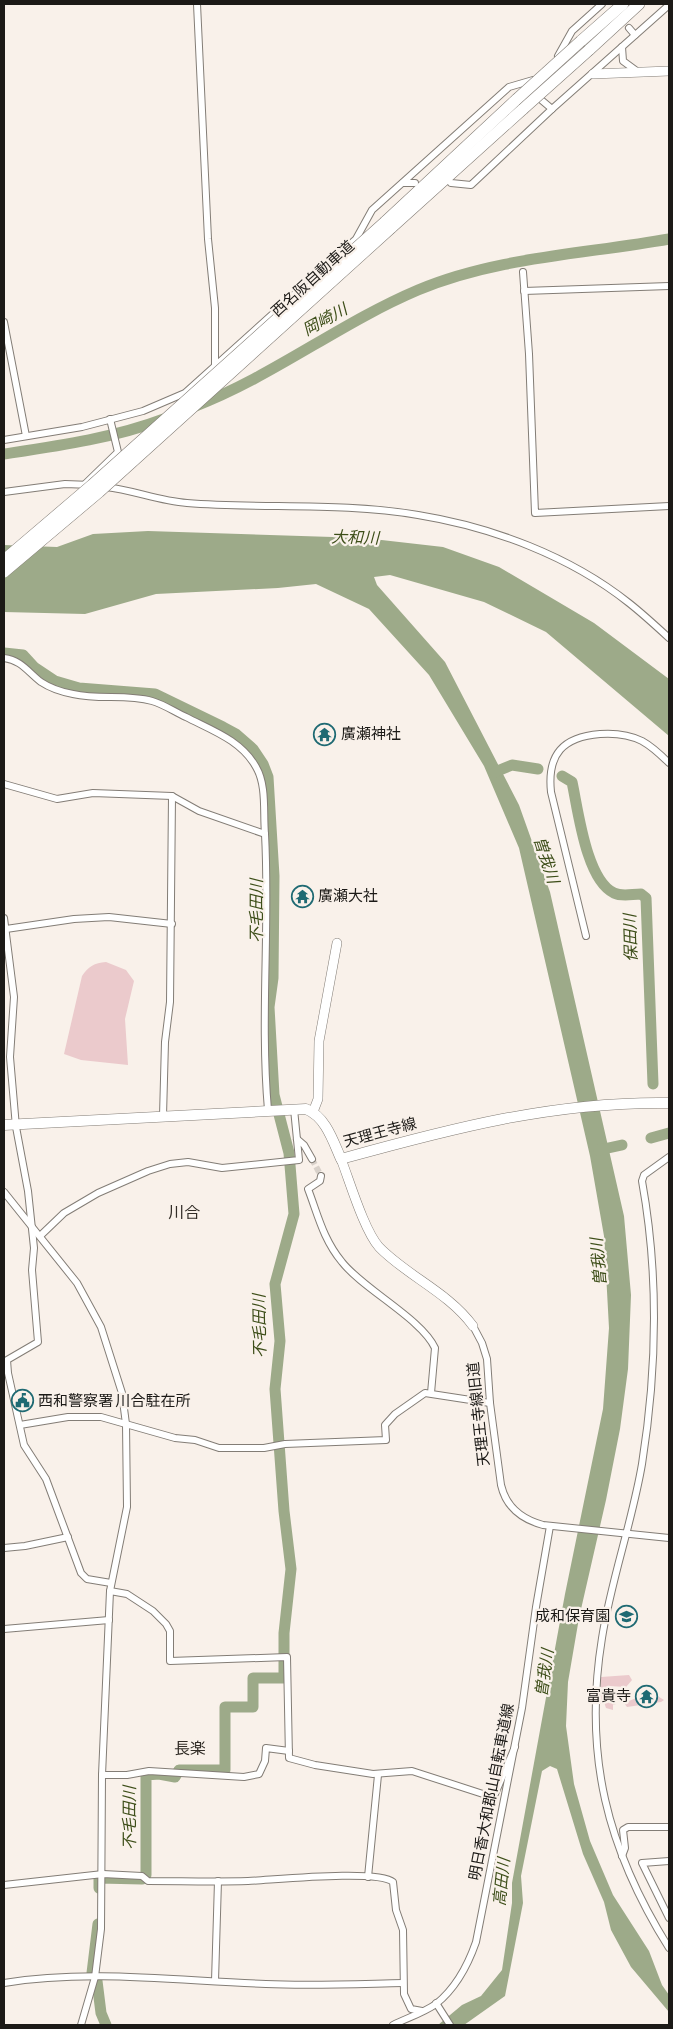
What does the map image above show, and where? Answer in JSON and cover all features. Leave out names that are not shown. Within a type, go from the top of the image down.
[{"type":"highway","name":"西名阪自動車道","points":[[585,46],[623,4]]},
{"type":"highway","name":"西名阪自動車道","points":[[4,572],[99,492],[520,104],[585,46],[640,4]]},
{"type":"highway","name":"西名阪自動車道","points":[[4,560],[388,225]]},
{"type":"main road","name":"天理王寺線","points":[[313,1112],[329,1132],[340,1159],[502,1118],[556,1109],[669,1103]]},
{"type":"main road","points":[[4,1125],[294,1109],[313,1112]]},
{"type":"street","points":[[197,4],[208,239],[215,308],[215,367]]},
{"type":"street","points":[[4,440],[77,428],[111,420],[143,411],[186,393],[356,239],[368,214],[509,87],[536,78],[557,58],[572,31],[602,4]]},
{"type":"street","points":[[452,182],[471,185],[552,109],[669,5]]},
{"type":"street","points":[[629,28],[635,35]]},
{"type":"street","points":[[623,46],[623,61],[638,72]]},
{"type":"street","points":[[593,74],[669,71]]},
{"type":"street","points":[[521,83],[552,109]]},
{"type":"street","points":[[403,183],[415,183]]},
{"type":"street","points":[[522,272],[529,354],[535,513],[669,506]]},
{"type":"street","points":[[524,292],[669,286]]},
{"type":"street","points":[[4,322],[26,436]]},
{"type":"street","points":[[84,484],[118,452],[111,420]]},
{"type":"street","points":[[4,492],[84,484],[186,503],[363,509],[417,514],[476,527],[534,547],[581,572],[628,602],[669,638]]},
{"type":"street","points":[[4,658],[13,659],[42,682],[54,688],[99,698],[153,701],[225,736],[249,756],[260,776],[265,834],[267,896],[264,1045],[274,1110]]},
{"type":"street","points":[[586,936],[551,792],[550,778],[556,758],[561,748],[580,736],[606,734],[641,740],[656,750],[669,763]]},
{"type":"street","points":[[4,784],[57,799],[93,793],[172,796],[198,811],[265,834]]},
{"type":"street","points":[[163,1116],[172,924],[169,874],[172,796]]},
{"type":"street","points":[[6,930],[74,919],[109,917],[172,924]]},
{"type":"street","points":[[4,918],[14,996],[10,1057],[16,1124],[34,1248],[32,1270],[38,1342],[7,1360],[8,1373],[24,1445],[46,1480],[81,1573],[87,1578],[111,1583]]},
{"type":"street","points":[[313,1112],[318,1099],[319,1041],[337,943]]},
{"type":"street","points":[[40,1236],[64,1213],[98,1193],[148,1170],[170,1164],[188,1162],[222,1168],[299,1160],[294,1109]]},
{"type":"street","points":[[297,1139],[304,1145],[312,1159]]},
{"type":"street","points":[[669,1157],[644,1175],[642,1181],[649,1217],[655,1280],[656,1322],[651,1392],[642,1461],[602,1638],[596,1723],[600,1782],[605,1805],[622,1856],[643,1901],[669,1948]]},
{"type":"street","name":"天理王寺線旧道","points":[[340,1159],[374,1241],[453,1304],[473,1326],[485,1351],[501,1485],[504,1497],[512,1508],[534,1522],[550,1526],[669,1538]]},
{"type":"street","points":[[321,1176],[320,1181],[308,1189],[326,1240],[343,1263],[422,1331],[434,1344],[430,1392]]},
{"type":"street","points":[[4,1192],[77,1283],[101,1327],[122,1393],[126,1424],[127,1507],[110,1592],[102,1775],[103,1877],[100,1937],[95,1977],[81,2025]]},
{"type":"street","points":[[20,1425],[76,1417],[101,1417],[175,1438],[196,1440],[219,1448],[264,1448],[285,1444],[386,1440],[385,1426],[395,1414],[418,1396],[430,1392],[490,1403]]},
{"type":"street","name":"明日香大和郡山自転車道線","points":[[393,2025],[437,2005],[458,1981],[470,1959],[476,1942],[514,1747],[550,1526]]},
{"type":"street","points":[[4,1548],[25,1546],[68,1537]]},
{"type":"street","points":[[110,1592],[127,1594],[153,1610],[166,1624],[170,1631],[170,1661],[287,1658],[289,1758],[315,1765],[378,1774],[412,1771],[482,1794],[495,1794],[514,1747]]},
{"type":"street","points":[[4,1629],[109,1620]]},
{"type":"street","points":[[102,1775],[127,1775],[149,1771],[244,1777],[259,1774],[265,1761],[266,1748],[289,1751]]},
{"type":"street","points":[[368,1877],[378,1774]]},
{"type":"street","points":[[622,1856],[625,1848],[623,1830],[628,1827],[669,1827]]},
{"type":"street","points":[[669,1861],[642,1863],[669,1918]]},
{"type":"street","points":[[4,1885],[103,1877],[144,1877],[148,1881],[218,1882],[368,1877],[390,1879],[393,1882],[396,1910],[403,1930],[403,1983],[408,2004],[411,2009],[422,2011]]},
{"type":"street","points":[[215,1981],[218,1882]]},
{"type":"street","points":[[4,1983],[31,1978],[95,1977],[267,1984],[403,1983]]},
{"type":"street","points":[[437,2005],[450,2025]]},
{"type":"shaded area","points":[[106,962],[126,970],[134,981],[125,1019],[128,1065],[81,1060],[64,1054],[82,976],[92,966]]},
{"type":"shaded area","points":[[629,1675],[632,1680],[626,1687],[608,1686],[608,1690],[604,1691],[605,1695],[614,1699],[616,1704],[613,1705],[613,1710],[606,1708],[604,1702],[600,1704],[601,1677]]},
{"type":"shaded area","points":[[651,1692],[664,1700],[627,1707],[624,1703]]},
{"type":"water","name":"大和川","points":[[148,531],[364,538],[443,547],[499,567],[594,623],[669,679],[669,736],[546,632],[484,602],[390,575],[374,577],[377,585],[445,662],[519,805],[550,892],[624,1216],[631,1295],[628,1369],[620,1429],[579,1618],[568,1682],[566,1726],[574,1784],[590,1841],[613,1895],[649,1951],[662,1985],[669,1995],[669,2012],[631,1967],[611,1930],[604,1902],[583,1854],[557,1769],[550,1766],[542,1771],[521,1876],[523,1903],[505,1996],[464,2025],[438,2025],[462,2005],[481,1996],[502,1970],[512,1903],[512,1883],[565,1594],[603,1409],[609,1328],[604,1236],[590,1156],[519,848],[484,766],[429,675],[369,609],[316,584],[278,588],[156,594],[85,614],[4,612],[4,545],[57,547],[93,534]]},
{"type":"waterway","name":"岡崎川","points":[[193,407],[251,381],[389,303],[448,279],[510,263],[669,239]]},
{"type":"waterway","name":"岡崎川","points":[[4,454],[105,436],[164,419]]},
{"type":"waterway","name":"不毛田川","points":[[4,653],[23,655],[34,667],[55,681],[79,688],[155,694],[236,734],[253,749],[263,764],[268,777],[274,876],[273,978],[269,1007],[274,1095],[289,1153],[294,1214],[275,1284],[280,1341],[275,1389],[284,1511],[291,1569],[284,1633],[284,1678],[253,1678],[253,1707],[225,1707],[225,1770],[179,1770],[175,1777],[159,1774],[146,1775],[146,1875],[142,1879],[99,1878],[99,1888]]},
{"type":"waterway","name":"保田川","points":[[495,772],[512,765],[538,769]]},
{"type":"waterway","name":"保田川","points":[[562,776],[572,782],[585,843],[596,874],[604,886],[617,894],[641,894],[646,898],[653,1084]]},
{"type":"waterway","name":"保田川","points":[[651,1138],[669,1133]]},
{"type":"waterway","name":"保田川","points":[[599,1150],[622,1145]]},
{"type":"waterway","name":"不毛田川","points":[[92,1973],[98,1924]]},
{"type":"waterway","name":"不毛田川","points":[[97,1981],[101,2013],[106,2025]]},
{"type":"tunnel","points":[[312,1159],[321,1176]]},
{"type":"place","name":"廣瀬神社","points":[[325,734]]},
{"type":"place","name":"廣瀬大社","points":[[302,896]]},
{"type":"place","name":"西和警察署 川合駐在所","points":[[22,1401]]},
{"type":"place","name":"成和保育園","points":[[626,1616]]},
{"type":"place","name":"富貴寺","points":[[647,1696]]},
{"type":"district","name":"川合","points":[[184,1213]]},
{"type":"district","name":"長楽","points":[[190,1749]]},
{"type":"water label","name":"曽我川","points":[[546,860]]},
{"type":"water label","name":"曽我川","points":[[599,1262]]},
{"type":"water label","name":"曽我川","points":[[545,1673]]},
{"type":"water label","name":"高田川","points":[[502,1882]]}]
